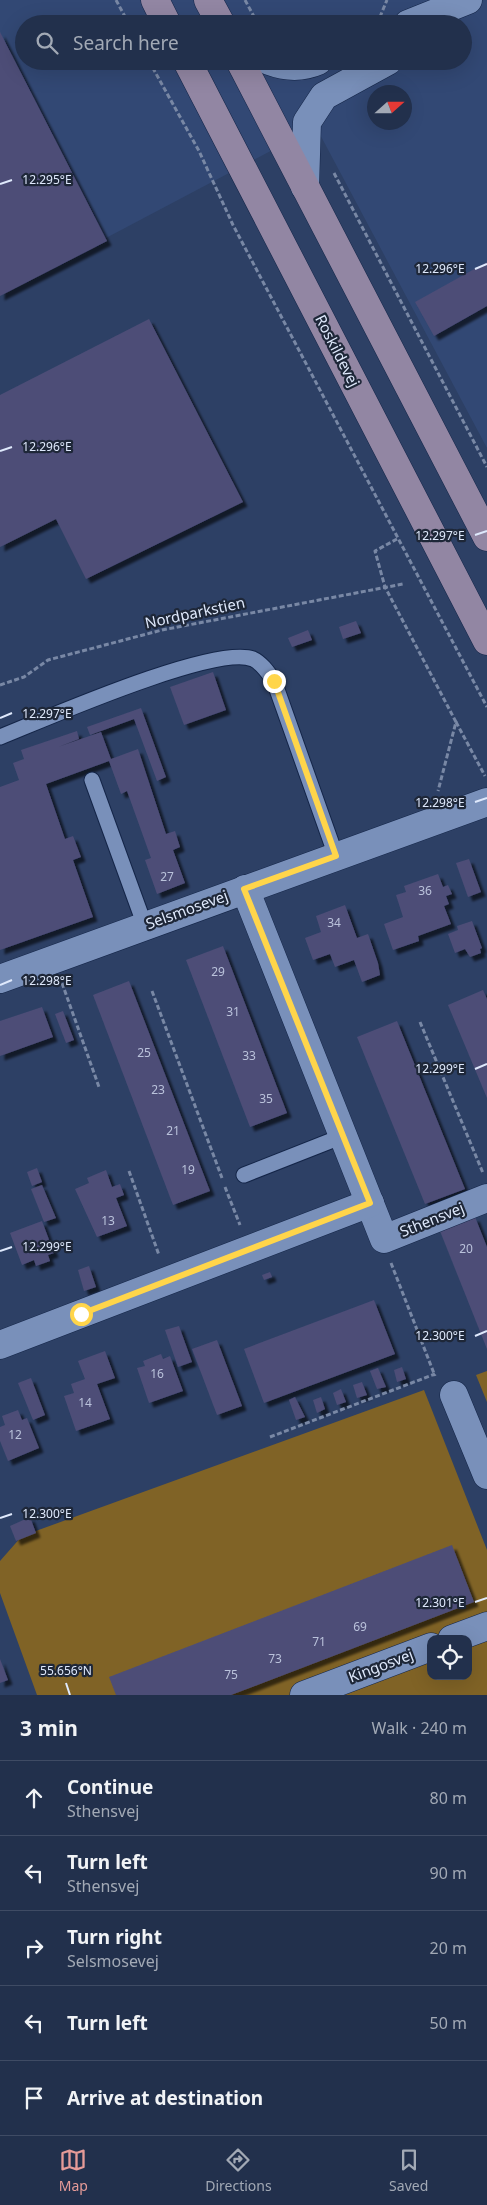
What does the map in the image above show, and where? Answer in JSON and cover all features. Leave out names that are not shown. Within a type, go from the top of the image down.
[{"type":"main road","points":[[155,0],[163,15]]},
{"type":"main road","points":[[208,0],[216,15]]},
{"type":"main road","name":"Roskildevej","points":[[192,70],[487,641]]},
{"type":"main road","points":[[245,70],[487,537]]},
{"type":"street","points":[[430,15],[468,0]]},
{"type":"street","points":[[472,15],[487,6]]},
{"type":"street","points":[[305,187],[306,122],[324,96],[372,70]]},
{"type":"street","name":"Selsmosevej","points":[[0,979],[430,821],[487,802]]},
{"type":"street","name":"Sthensvej","points":[[244,889],[384,1238],[487,1198]]},
{"type":"street","points":[[0,1345],[370,1203]]},
{"type":"street","points":[[454,1395],[487,1475]]},
{"type":"street","points":[[463,1635],[487,1626]]},
{"type":"street","name":"Kingosvej","points":[[304,1695],[427,1649]]},
{"type":"lane","points":[[0,737],[152,677],[225,658],[240,657],[254,660],[274,681],[336,856]]},
{"type":"lane","points":[[92,780],[145,926]]},
{"type":"lane","points":[[244,1176],[343,1136]]},
{"type":"path","points":[[116,0],[124,15]]},
{"type":"path","points":[[245,0],[253,15]]},
{"type":"path","points":[[154,70],[199,151],[233,224],[487,707]]},
{"type":"path","points":[[330,166],[487,468]]},
{"type":"path","points":[[397,539],[374,551],[385,587],[487,781]]},
{"type":"path","name":"Nordparkstien","points":[[0,685],[24,677],[48,660],[162,630],[402,584]]},
{"type":"path","points":[[430,821],[456,722]]},
{"type":"path","points":[[54,960],[99,1087]]},
{"type":"path","points":[[152,991],[249,1249]]},
{"type":"path","points":[[420,1022],[487,1182]]},
{"type":"path","points":[[129,1171],[169,1280]]},
{"type":"path","points":[[384,1238],[389,1258],[438,1384],[454,1395]]},
{"type":"path","points":[[270,1437],[434,1374]]},
{"type":"shaded area","points":[[0,0],[487,0],[487,448],[316,127],[0,294]]},
{"type":"shaded area","points":[[487,1371],[487,1402],[476,1375]]},
{"type":"shaded area","points":[[424,1390],[487,1550],[487,1695],[37,1695],[0,1593],[0,1561],[22,1536]]},
{"type":"building","points":[[0,32],[15,61],[15,70],[19,70],[107,241],[0,296]]},
{"type":"building","points":[[487,262],[487,306],[434,336],[415,302]]},
{"type":"building","points":[[149,319],[243,502],[86,579],[56,519],[0,547],[0,395]]},
{"type":"building","points":[[356,621],[361,633],[343,639],[339,627]]},
{"type":"building","points":[[308,630],[312,640],[292,647],[288,638]]},
{"type":"building","points":[[213,672],[226,710],[184,725],[170,687]]},
{"type":"building","points":[[141,708],[166,777],[157,781],[134,719],[90,735],[87,727]]},
{"type":"building","points":[[77,731],[79,739],[58,747],[101,732],[111,759],[138,749],[166,834],[175,831],[180,847],[173,850],[185,883],[157,894],[145,860],[151,858],[127,791],[121,794],[109,761],[46,784],[65,839],[73,836],[81,857],[73,860],[93,917],[0,950],[0,787],[19,780],[13,763],[24,759],[21,750]]},
{"type":"building","points":[[469,859],[481,892],[468,897],[456,863]]},
{"type":"building","points":[[438,874],[443,887],[448,885],[452,894],[446,896],[449,904],[444,906],[451,924],[418,936],[419,941],[393,950],[384,924],[403,917],[396,895],[406,892],[404,886]]},
{"type":"building","points":[[345,905],[357,938],[368,934],[378,963],[380,975],[362,982],[354,960],[335,967],[330,954],[313,960],[305,938],[321,932],[316,916]]},
{"type":"building","points":[[472,921],[482,948],[480,949],[481,953],[470,957],[465,949],[455,953],[448,934],[458,930],[457,926]]},
{"type":"building","points":[[223,946],[287,1113],[250,1127],[186,960]]},
{"type":"building","points":[[129,981],[210,1191],[173,1205],[93,995]]},
{"type":"building","points":[[483,990],[487,999],[487,1098],[448,1005]]},
{"type":"building","points":[[42,1007],[53,1037],[0,1056],[0,1021]]},
{"type":"building","points":[[63,1011],[74,1040],[66,1043],[55,1014]]},
{"type":"building","points":[[397,1021],[465,1189],[425,1204],[357,1037]]},
{"type":"building","points":[[37,1168],[42,1182],[32,1186],[27,1172]]},
{"type":"building","points":[[106,1170],[112,1187],[120,1184],[124,1195],[116,1198],[127,1226],[97,1237],[75,1189],[89,1183],[87,1178]]},
{"type":"building","points":[[42,1185],[56,1218],[44,1222],[31,1189]]},
{"type":"building","points":[[475,1217],[487,1247],[487,1349],[440,1231]]},
{"type":"building","points":[[42,1221],[54,1253],[48,1255],[50,1261],[36,1266],[34,1260],[22,1265],[10,1233]]},
{"type":"building","points":[[89,1266],[96,1287],[84,1291],[78,1270]]},
{"type":"building","points":[[270,1272],[272,1277],[264,1280],[262,1275]]},
{"type":"building","points":[[374,1300],[395,1354],[264,1403],[244,1349]]},
{"type":"building","points":[[179,1326],[192,1362],[178,1367],[165,1330]]},
{"type":"building","points":[[217,1340],[242,1406],[217,1415],[192,1349]]},
{"type":"building","points":[[105,1351],[115,1378],[97,1384],[110,1419],[76,1431],[64,1396],[74,1393],[71,1384],[85,1379],[78,1361]]},
{"type":"building","points":[[161,1354],[163,1359],[170,1356],[183,1391],[149,1403],[137,1368],[145,1366],[143,1361]]},
{"type":"building","points":[[402,1367],[406,1379],[397,1382],[394,1370]]},
{"type":"building","points":[[378,1368],[386,1387],[377,1389],[370,1371]]},
{"type":"building","points":[[31,1378],[45,1415],[33,1420],[18,1383]]},
{"type":"building","points":[[362,1382],[367,1395],[357,1398],[353,1385]]},
{"type":"building","points":[[341,1389],[346,1402],[337,1405],[333,1393]]},
{"type":"building","points":[[295,1397],[305,1417],[296,1420],[289,1400]]},
{"type":"building","points":[[321,1397],[325,1409],[317,1413],[313,1400]]},
{"type":"building","points":[[18,1410],[22,1420],[27,1418],[39,1448],[8,1461],[0,1441],[0,1427],[5,1425],[2,1416]]},
{"type":"building","points":[[30,1517],[36,1533],[16,1541],[10,1526]]},
{"type":"building","points":[[452,1545],[474,1602],[231,1695],[116,1695],[109,1677]]},
{"type":"building","points":[[0,1659],[8,1680],[0,1683]]},
{"type":"route","points":[[81,1314],[370,1203],[244,889],[336,856],[274,681]]}]
